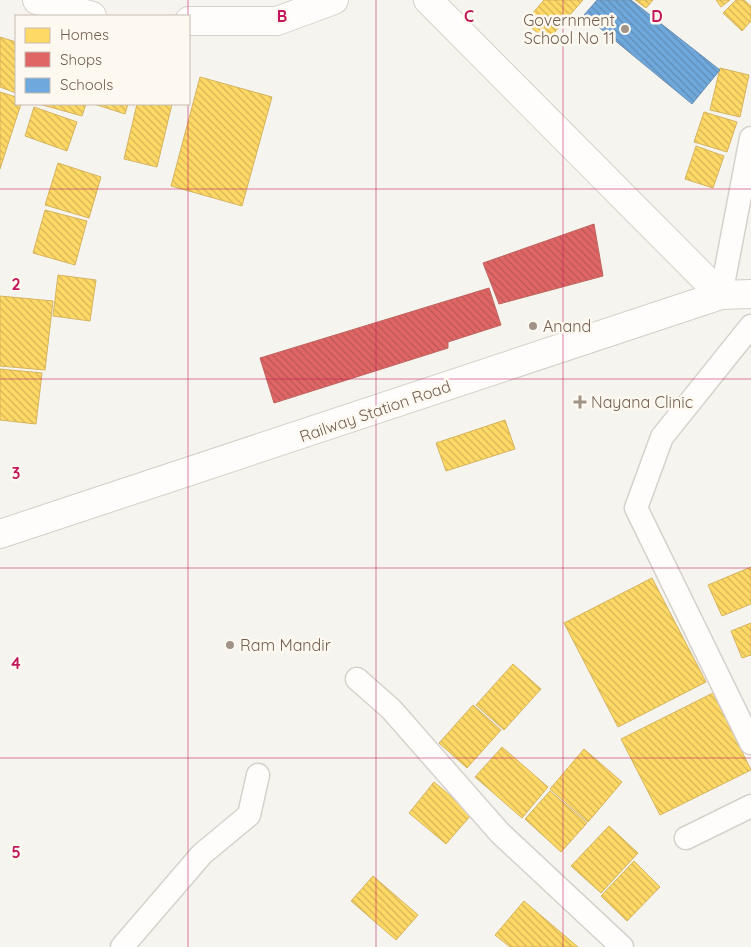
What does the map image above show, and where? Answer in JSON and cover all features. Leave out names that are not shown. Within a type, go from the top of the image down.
[{"type":"main road","points":[[37,0],[89,15]]},
{"type":"main road","points":[[190,21],[277,21],[334,0]]},
{"type":"main road","points":[[428,0],[721,295]]},
{"type":"main road","name":"Railway Station Road","points":[[0,534],[721,295],[751,294]]},
{"type":"street","points":[[721,295],[751,138]]},
{"type":"street","points":[[751,326],[662,437],[636,508],[751,743]]},
{"type":"street","points":[[357,679],[391,709],[500,833],[622,947]]},
{"type":"street","points":[[122,947],[202,854],[249,815],[258,776]]},
{"type":"street","points":[[686,838],[751,806]]},
{"type":"building: Homes","points":[[544,0],[583,0],[547,41],[525,22]]},
{"type":"building: Homes","points":[[635,0],[653,0],[646,8]]},
{"type":"building: Homes","points":[[716,0],[730,0],[721,7]]},
{"type":"building: Homes","points":[[736,0],[744,0],[751,6],[751,21],[742,31],[723,13]]},
{"type":"building: Homes","points":[[0,37],[15,42],[15,93],[0,87]]},
{"type":"building: Homes","points":[[720,68],[749,75],[740,117],[710,110]]},
{"type":"building: Homes","points":[[200,77],[272,97],[242,206],[171,186]]},
{"type":"building: Homes","points":[[0,92],[15,97],[15,105],[21,105],[0,169]]},
{"type":"building: Homes","points":[[43,105],[86,105],[82,116]]},
{"type":"building: Homes","points":[[97,105],[128,105],[125,114]]},
{"type":"building: Homes","points":[[137,105],[172,105],[157,167],[124,159]]},
{"type":"building: Homes","points":[[34,107],[77,122],[67,151],[25,136]]},
{"type":"building: Homes","points":[[704,112],[737,122],[727,152],[694,142]]},
{"type":"building: Homes","points":[[696,146],[724,156],[713,188],[685,179]]},
{"type":"building: Homes","points":[[58,163],[101,177],[89,218],[45,205]]},
{"type":"building: Homes","points":[[45,210],[87,221],[75,265],[33,253]]},
{"type":"building: Homes","points":[[58,275],[96,280],[90,321],[53,316]]},
{"type":"building: Homes","points":[[0,296],[53,301],[45,370],[0,366]]},
{"type":"building: Homes","points":[[0,369],[42,373],[36,424],[0,420]]},
{"type":"building: Homes","points":[[505,420],[515,449],[446,471],[436,443]]},
{"type":"building: Homes","points":[[751,567],[751,604],[722,616],[708,585]]},
{"type":"building: Homes","points":[[652,578],[706,682],[618,727],[564,623]]},
{"type":"building: Homes","points":[[751,623],[751,655],[742,658],[731,631]]},
{"type":"building: Homes","points":[[513,664],[541,689],[504,730],[476,705]]},
{"type":"building: Homes","points":[[713,693],[751,770],[660,815],[621,739]]},
{"type":"building: Homes","points":[[473,705],[501,730],[467,768],[439,743]]},
{"type":"building: Homes","points":[[502,747],[548,787],[522,818],[475,777]]},
{"type":"building: Homes","points":[[584,749],[622,782],[588,822],[550,789]]},
{"type":"building: Homes","points":[[434,782],[472,814],[446,844],[409,813]]},
{"type":"building: Homes","points":[[550,791],[587,823],[561,852],[525,819]]},
{"type":"building: Homes","points":[[609,826],[638,853],[601,893],[571,866]]},
{"type":"building: Homes","points":[[634,861],[660,887],[627,921],[601,896]]},
{"type":"building: Homes","points":[[373,876],[418,915],[396,940],[351,901]]},
{"type":"building: Homes","points":[[524,901],[578,947],[510,947],[495,935]]},
{"type":"building: Shops","points":[[594,224],[603,276],[499,304],[483,263]]},
{"type":"building: Shops","points":[[489,288],[501,325],[448,342],[448,348],[274,403],[260,358]]},
{"type":"building: Schools","points":[[597,0],[631,0],[720,70],[692,104],[584,15]]},
{"type":"place","name":"Government School No 11","points":[[625,29]]},
{"type":"place","name":"Anand","points":[[533,326]]},
{"type":"place","name":"Nayana Clinic","points":[[580,402]]},
{"type":"place","name":"Ram Mandir","points":[[230,645]]}]
